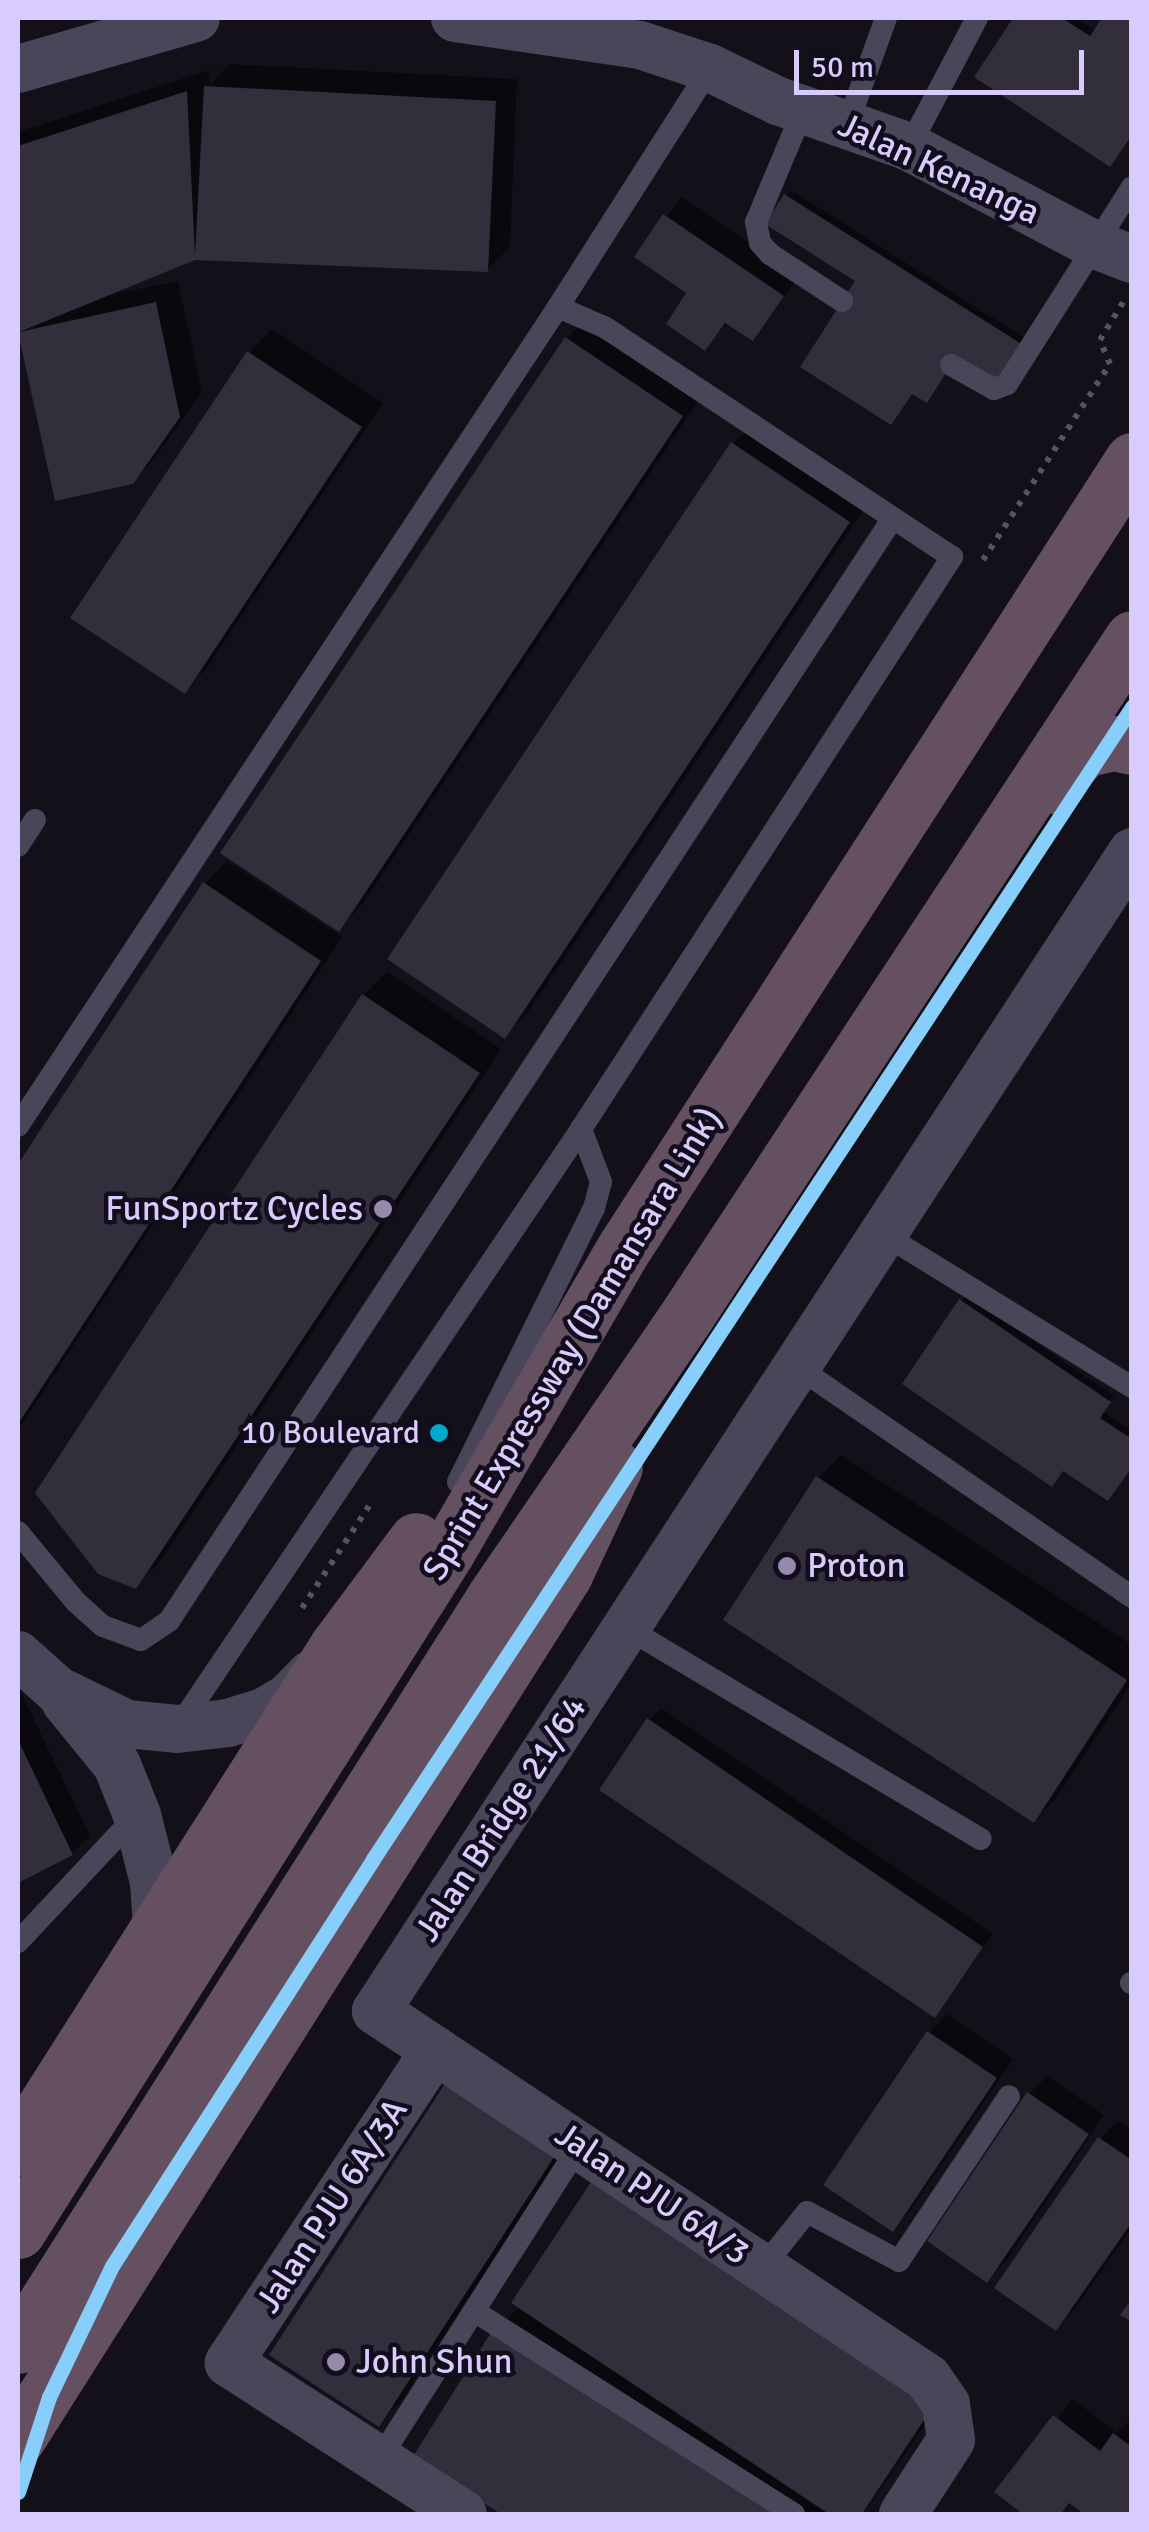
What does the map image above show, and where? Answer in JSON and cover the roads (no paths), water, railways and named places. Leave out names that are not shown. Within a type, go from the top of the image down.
[{"type":"highway","name":"Sprint Expressway (Damansara Link)","points":[[18,2230],[447,1552],[626,1245],[1132,460]]},
{"type":"highway","name":"Sprint Expressway (Damansara Link)","points":[[18,2346],[494,1598],[687,1315],[1132,638]]},
{"type":"highway","points":[[976,878],[1083,750],[1114,743],[1132,747]]},
{"type":"highway","points":[[18,2148],[337,1646],[626,1245]]},
{"type":"highway","points":[[18,2438],[565,1574],[687,1315]]},
{"type":"street","points":[[18,68],[196,18]]},
{"type":"street","name":"Jalan Kenanga","points":[[455,18],[635,30],[778,102],[908,147],[1112,252]]},
{"type":"street","name":"Jalan Bridge 21/64","points":[[376,2011],[1132,852]]},
{"type":"street","points":[[56,1690],[128,1724],[177,1728],[228,1723],[264,1712],[289,1697],[337,1646]]},
{"type":"street","points":[[18,1655],[56,1690],[117,1764],[137,1814],[154,1882],[156,1927]]},
{"type":"street","name":"Jalan PJU 6A/3","points":[[376,2011],[928,2378],[946,2404],[950,2440],[902,2514]]},
{"type":"street","name":"Jalan PJU 6A/3A","points":[[379,2460],[229,2363],[435,2050]]},
{"type":"street","points":[[379,2460],[462,2514]]},
{"type":"lane","points":[[848,124],[886,18]]},
{"type":"lane","points":[[908,147],[977,18]]},
{"type":"lane","points":[[18,1126],[558,306],[710,68]]},
{"type":"lane","points":[[804,108],[756,222],[760,242],[770,254],[842,301]]},
{"type":"lane","points":[[951,365],[994,390],[1007,384],[1112,252],[1132,187]]},
{"type":"lane","points":[[177,1728],[581,1129],[952,557],[604,327],[558,306]]},
{"type":"lane","points":[[18,1532],[76,1602],[103,1626],[141,1640],[169,1621],[893,518]]},
{"type":"lane","points":[[18,846],[35,820]]},
{"type":"lane","points":[[458,1482],[594,1208],[601,1182],[581,1129]]},
{"type":"lane","points":[[884,1234],[1132,1387]]},
{"type":"lane","points":[[796,1366],[1132,1597]]},
{"type":"lane","points":[[625,1627],[981,1839]]},
{"type":"lane","points":[[19,1945],[137,1814]]},
{"type":"lane","points":[[762,2268],[807,2212],[898,2261],[1009,2096]]},
{"type":"lane","points":[[379,2460],[579,2146]]},
{"type":"lane","points":[[474,2311],[794,2514]]},
{"type":"place","name":"FunSportz Cycles","points":[[383,1209]]},
{"type":"place","name":"10 Boulevard","points":[[439,1433]]},
{"type":"place","name":"Proton","points":[[787,1566]]},
{"type":"place","name":"John Shun","points":[[336,2362]]}]
